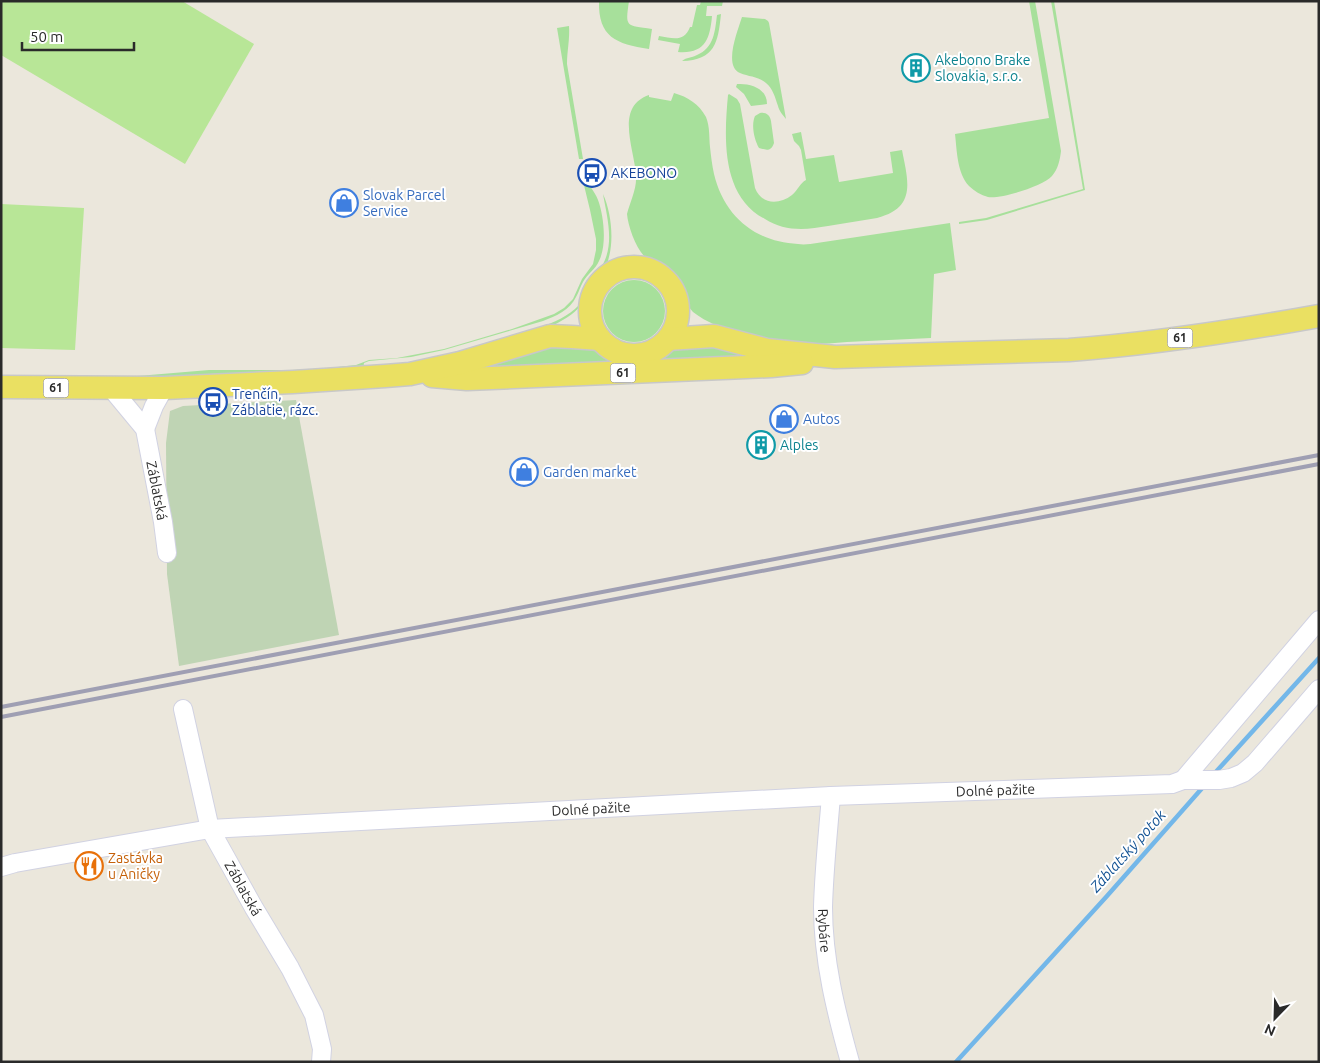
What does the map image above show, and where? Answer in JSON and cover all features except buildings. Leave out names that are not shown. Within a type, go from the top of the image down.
[{"type":"main road","name":"61","points":[[550,336],[569,323],[591,301],[597,288],[607,276],[621,269],[637,267],[652,271],[664,279],[673,290],[678,305],[687,315],[714,336]]},
{"type":"main road","points":[[591,301],[591,322],[600,339]]},
{"type":"main road","points":[[668,339],[677,319],[678,305]]},
{"type":"main road","name":"61","points":[[1,387],[164,388],[410,374],[460,363],[550,336],[600,339],[612,349],[634,355],[656,349],[668,339],[714,336],[767,350],[835,357],[1096,348],[1210,334],[1319,316]]},
{"type":"main road","name":"61","points":[[410,374],[467,379],[496,378],[770,366],[835,357]]},
{"type":"street","name":"Záblatská","points":[[111,388],[145,429],[167,553]]},
{"type":"street","points":[[145,429],[154,406],[164,388]]},
{"type":"street","points":[[1189,781],[1319,620]]},
{"type":"street","name":"Dolné pažite","points":[[1,867],[210,829],[831,796],[1172,784],[1189,781],[1219,780],[1231,778],[1243,772],[1255,762],[1319,689]]},
{"type":"street","name":"Záblatská","points":[[183,709],[210,829],[290,968],[314,1015],[322,1049],[322,1062]]},
{"type":"street","name":"Rybáre","points":[[831,796],[823,908],[826,958],[837,1016],[850,1062]]},
{"type":"green space","points":[[1,1],[182,1],[254,44],[185,164],[1,55]]},
{"type":"green space","points":[[599,1],[629,1],[627,16],[629,24],[652,29],[649,49],[627,44],[611,37],[602,23]]},
{"type":"green space","points":[[701,1],[723,1],[722,6],[707,6],[706,16],[712,16],[710,32],[700,48],[687,52],[678,52],[680,44],[658,40],[659,36],[677,38],[684,35],[692,27],[697,5],[700,5]]},
{"type":"green space","points":[[1029,1],[1035,1],[1061,151],[1060,158],[1052,176],[1040,184],[1012,194],[988,197],[973,190],[965,181],[958,162],[955,134],[1049,118]]},
{"type":"green space","points":[[1051,1],[1054,1],[1085,190],[987,220],[959,224],[959,222],[986,218],[1083,189]]},
{"type":"green space","points":[[721,14],[713,48],[702,57],[682,61],[703,52],[707,48],[713,38],[717,15]]},
{"type":"green space","points":[[742,17],[765,19],[769,23],[786,119],[779,110],[774,93],[768,85],[760,79],[740,73],[735,69],[732,56],[733,47]]},
{"type":"green space","points":[[569,26],[567,64],[583,159],[579,159],[557,28]]},
{"type":"green space","points":[[737,84],[747,84],[761,90],[767,104],[751,106],[744,94],[736,87]]},
{"type":"green space","points":[[674,93],[693,102],[706,117],[714,174],[719,189],[725,202],[734,214],[755,232],[782,242],[805,244],[950,223],[956,270],[934,274],[931,338],[819,344],[791,343],[764,339],[726,329],[709,322],[693,312],[672,276],[643,255],[631,232],[627,214],[636,181],[629,130],[629,119],[632,109],[638,101],[649,95],[649,97],[671,101]]},
{"type":"green space","points":[[729,94],[737,99],[740,104],[755,188],[762,198],[771,202],[782,201],[792,195],[806,180],[801,150],[794,141],[792,134],[801,132],[806,159],[834,155],[839,182],[893,173],[890,152],[902,150],[907,192],[899,208],[877,218],[814,228],[787,228],[773,224],[765,219],[751,209],[740,196],[728,165],[726,129]]},
{"type":"green space","points":[[760,113],[767,114],[771,121],[774,143],[768,150],[759,148],[754,136],[755,116]]},
{"type":"green space","points":[[586,176],[597,197],[602,214],[604,239],[602,254],[598,264],[583,282],[573,302],[553,317],[444,350],[411,357],[369,361],[364,363],[363,369],[151,378],[126,377],[209,370],[292,370],[356,365],[369,360],[397,358],[444,349],[512,329],[554,314],[573,299],[582,279],[593,264],[596,239],[582,177]]},
{"type":"green space","points":[[603,194],[609,211],[611,230],[609,258],[606,266],[588,289],[581,305],[571,315],[550,327],[434,361],[386,366],[445,355],[484,344],[541,327],[571,313],[578,306],[585,290],[606,258],[609,230]]},
{"type":"green space","points":[[1,204],[84,208],[75,350],[1,348]]},
{"type":"green space","points":[[634,280],[646,282],[656,289],[663,299],[665,311],[663,323],[656,333],[646,340],[634,342],[622,340],[612,333],[605,323],[603,311],[605,299],[612,289],[622,282]]},
{"type":"green space","points":[[704,343],[756,357],[474,370],[548,346],[597,346],[612,356],[634,361],[653,357],[662,353],[667,348]]},
{"type":"green space","points":[[296,400],[339,635],[179,666],[167,574],[166,443],[170,411],[183,406]]},
{"type":"waterway","name":"Záblatský potok","points":[[1214,774],[1319,658]]},
{"type":"waterway","name":"Záblatský potok","points":[[956,1062],[1204,786]]},
{"type":"railway","points":[[1,707],[1319,455]]},
{"type":"railway","points":[[1,717],[1319,464]]},
{"type":"place","name":"Akebono Brake Slovakia, s.r.o.","points":[[916,68]]},
{"type":"place","name":"AKEBONO","points":[[592,173]]},
{"type":"place","name":"Slovak Parcel Service","points":[[344,203]]},
{"type":"place","name":"Trenčín, Záblatie, rázc.","points":[[213,402]]},
{"type":"place","name":"Autos","points":[[784,419]]},
{"type":"place","name":"Alples","points":[[761,445]]},
{"type":"place","name":"Garden market","points":[[524,472]]},
{"type":"place","name":"Zastávka u Aničky","points":[[89,866]]}]
